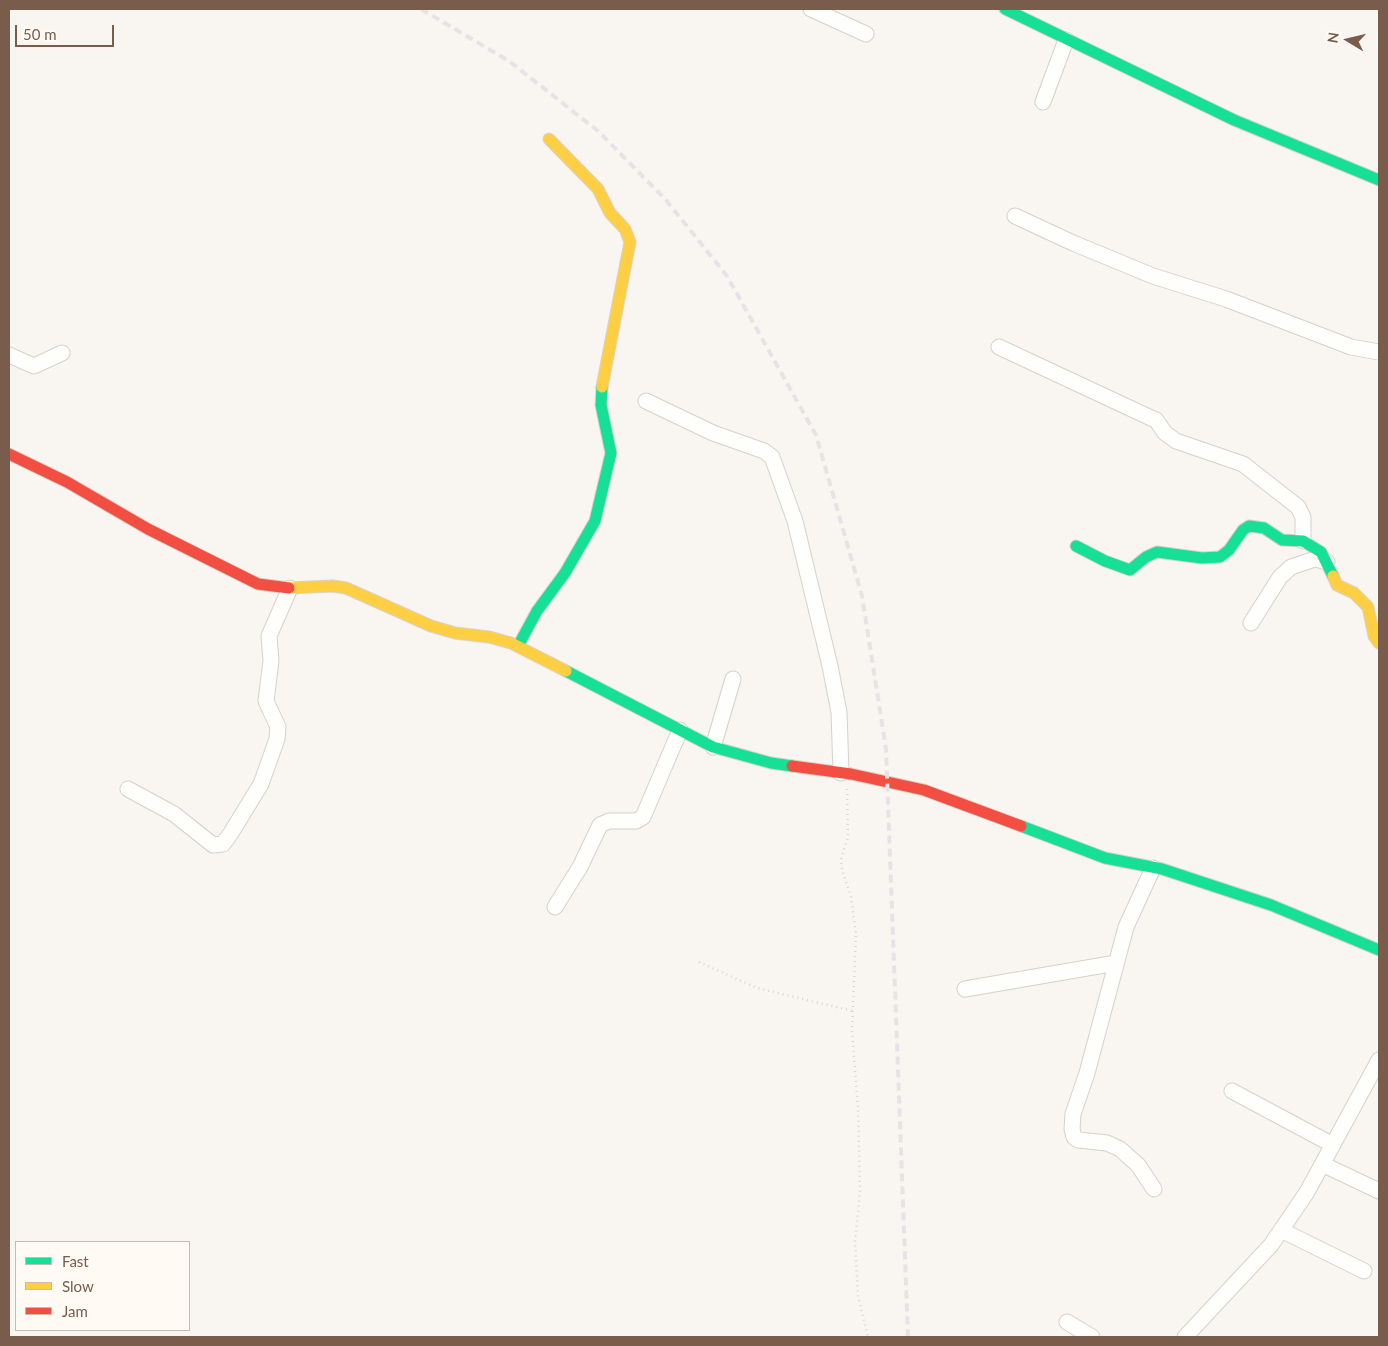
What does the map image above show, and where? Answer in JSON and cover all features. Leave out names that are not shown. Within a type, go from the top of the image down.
[{"type":"street","points":[[811,9],[866,34]]},
{"type":"street","points":[[1014,11],[1066,40],[1234,120],[1379,180]]},
{"type":"street","points":[[1043,102],[1066,40]]},
{"type":"street","points":[[518,646],[537,611],[565,573],[595,521],[601,501],[611,453],[601,405],[601,393],[630,242],[625,229],[610,213],[598,189],[549,139]]},
{"type":"street","points":[[1015,216],[1073,243],[1153,276],[1226,299],[1351,347],[1379,352]]},
{"type":"street","points":[[999,347],[1156,420],[1165,433],[1176,441],[1243,464],[1298,507],[1303,516],[1303,542]]},
{"type":"street","points":[[9,355],[34,366],[62,353]]},
{"type":"street","points":[[646,401],[713,433],[764,451],[772,457],[794,521],[830,666],[839,712],[843,774]]},
{"type":"street","points":[[9,454],[67,482],[148,529],[245,578],[269,587],[333,586],[346,588],[431,626],[455,633],[489,637],[518,646],[713,746],[771,763],[843,774],[924,790],[1105,858],[1153,868],[1271,905],[1379,950]]},
{"type":"street","points":[[1076,546],[1105,561],[1130,570],[1146,557],[1157,552],[1202,558],[1220,557],[1229,550],[1238,534],[1249,526],[1264,528],[1282,540],[1303,542],[1321,552],[1337,585],[1354,593],[1368,607],[1374,636],[1379,643]]},
{"type":"street","points":[[1251,624],[1280,577],[1291,567],[1315,559],[1327,562]]},
{"type":"street","points":[[128,789],[179,817],[213,845],[223,844],[251,803],[261,784],[277,739],[278,727],[266,701],[271,661],[269,636],[290,588]]},
{"type":"street","points":[[713,746],[733,679]]},
{"type":"street","points":[[555,908],[580,867],[600,825],[610,821],[641,820],[680,730]]},
{"type":"street","points":[[1153,868],[1126,927],[1087,1074],[1073,1114],[1072,1129],[1074,1137],[1078,1140],[1107,1143],[1120,1148],[1138,1165],[1154,1189]]},
{"type":"street","points":[[965,990],[1116,963]]},
{"type":"street","points":[[1185,1337],[1255,1263],[1281,1230],[1307,1192],[1379,1060]]},
{"type":"street","points":[[1232,1091],[1333,1145]]},
{"type":"street","points":[[1322,1164],[1379,1191]]},
{"type":"street","points":[[1281,1230],[1364,1272]]},
{"type":"street","points":[[1067,1322],[1092,1337]]},
{"type":"path","points":[[843,774],[849,812],[848,837],[841,859],[842,870],[851,897],[856,934],[852,1030],[858,1108],[860,1184],[855,1241],[858,1296],[868,1337]]},
{"type":"path","points":[[699,962],[757,988],[852,1011]]},
{"type":"railway","points":[[421,9],[509,61],[598,131],[666,200],[727,276],[816,435],[862,596],[886,749],[908,1337]]},
{"type":"traffic: fast","points":[[1005,9],[1234,120],[1379,180]]},
{"type":"traffic: fast","points":[[518,646],[537,611],[565,573],[595,521],[611,453],[601,405],[602,387]]},
{"type":"traffic: fast","points":[[1076,546],[1105,561],[1130,570],[1146,557],[1157,552],[1202,558],[1220,557],[1229,550],[1243,530],[1249,526],[1264,528],[1282,540],[1303,541],[1321,552],[1333,576]]},
{"type":"traffic: fast","points":[[566,671],[713,747],[771,763],[792,766]]},
{"type":"traffic: fast","points":[[1021,826],[1105,858],[1162,869],[1271,905],[1379,950]]},
{"type":"traffic: slow","points":[[549,139],[598,189],[610,213],[625,229],[630,242],[602,387]]},
{"type":"traffic: slow","points":[[1333,576],[1337,585],[1354,593],[1368,607],[1374,636],[1379,643]]},
{"type":"traffic: slow","points":[[289,588],[333,586],[346,588],[431,626],[455,633],[489,637],[511,643],[566,671]]},
{"type":"traffic: jam","points":[[9,454],[67,482],[148,529],[258,584],[289,588]]},
{"type":"traffic: jam","points":[[792,766],[851,774],[924,790],[1021,826]]}]
